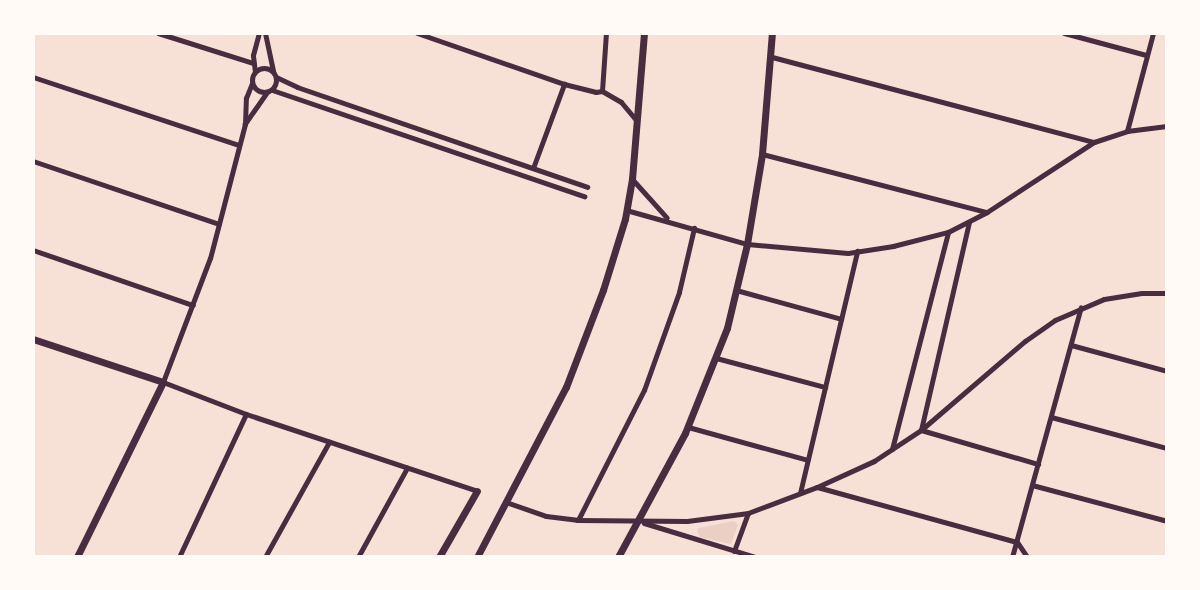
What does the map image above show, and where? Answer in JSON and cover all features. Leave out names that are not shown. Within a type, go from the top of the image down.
[{"type":"street","points":[[158,33],[253,64]]},
{"type":"street","points":[[77,557],[163,382],[193,305],[219,224],[245,124],[246,98],[255,72],[253,64],[259,33]]},
{"type":"street","points":[[245,124],[269,91],[275,74],[265,33]]},
{"type":"street","points":[[417,33],[564,84],[602,91],[621,102],[638,124]]},
{"type":"street","points":[[602,91],[606,33]]},
{"type":"street","points":[[477,557],[566,387],[603,290],[632,179],[644,33]]},
{"type":"street","points":[[618,557],[688,427],[716,358],[736,290],[747,244],[762,155],[772,33]]},
{"type":"street","points":[[1064,33],[1146,55]]},
{"type":"street","points":[[1127,131],[1153,33]]},
{"type":"street","points":[[772,57],[1094,142]]},
{"type":"street","points":[[255,72],[263,68],[587,187]]},
{"type":"street","points":[[33,77],[239,145]]},
{"type":"street","points":[[252,82],[258,91],[269,91],[584,196]]},
{"type":"street","points":[[533,168],[564,84]]},
{"type":"street","points":[[626,210],[747,244],[800,251],[857,251],[948,232],[987,212],[1094,142],[1127,131],[1167,126]]},
{"type":"street","points":[[762,155],[987,212]]},
{"type":"street","points":[[33,161],[219,224]]},
{"type":"street","points":[[632,179],[670,221]]},
{"type":"street","points":[[921,430],[969,222]]},
{"type":"street","points":[[578,520],[644,390],[679,292],[694,228]]},
{"type":"street","points":[[891,449],[948,232]]},
{"type":"street","points":[[33,250],[193,305]]},
{"type":"street","points":[[800,494],[857,251]]},
{"type":"street","points":[[736,290],[841,319]]},
{"type":"street","points":[[506,502],[546,516],[578,520],[687,521],[748,513],[817,488],[891,449],[921,430],[1025,341],[1081,307],[1129,295],[1167,293]]},
{"type":"street","points":[[1013,557],[1081,307]]},
{"type":"street","points":[[33,339],[477,491],[439,557]]},
{"type":"street","points":[[1071,345],[1167,371]]},
{"type":"street","points":[[716,358],[825,387]]},
{"type":"street","points":[[178,557],[246,414]]},
{"type":"street","points":[[1051,417],[1167,448]]},
{"type":"street","points":[[688,427],[807,460]]},
{"type":"street","points":[[921,430],[1038,464]]},
{"type":"street","points":[[265,557],[329,442]]},
{"type":"street","points":[[358,557],[407,468]]},
{"type":"street","points":[[1032,485],[1167,522]]},
{"type":"street","points":[[817,488],[1017,542],[1027,557]]},
{"type":"street","points":[[734,551],[748,513]]},
{"type":"street","points":[[638,521],[755,557]]},
{"type":"shaded area","points":[[734,521],[738,525],[731,544],[700,537],[697,531],[699,528]]}]
